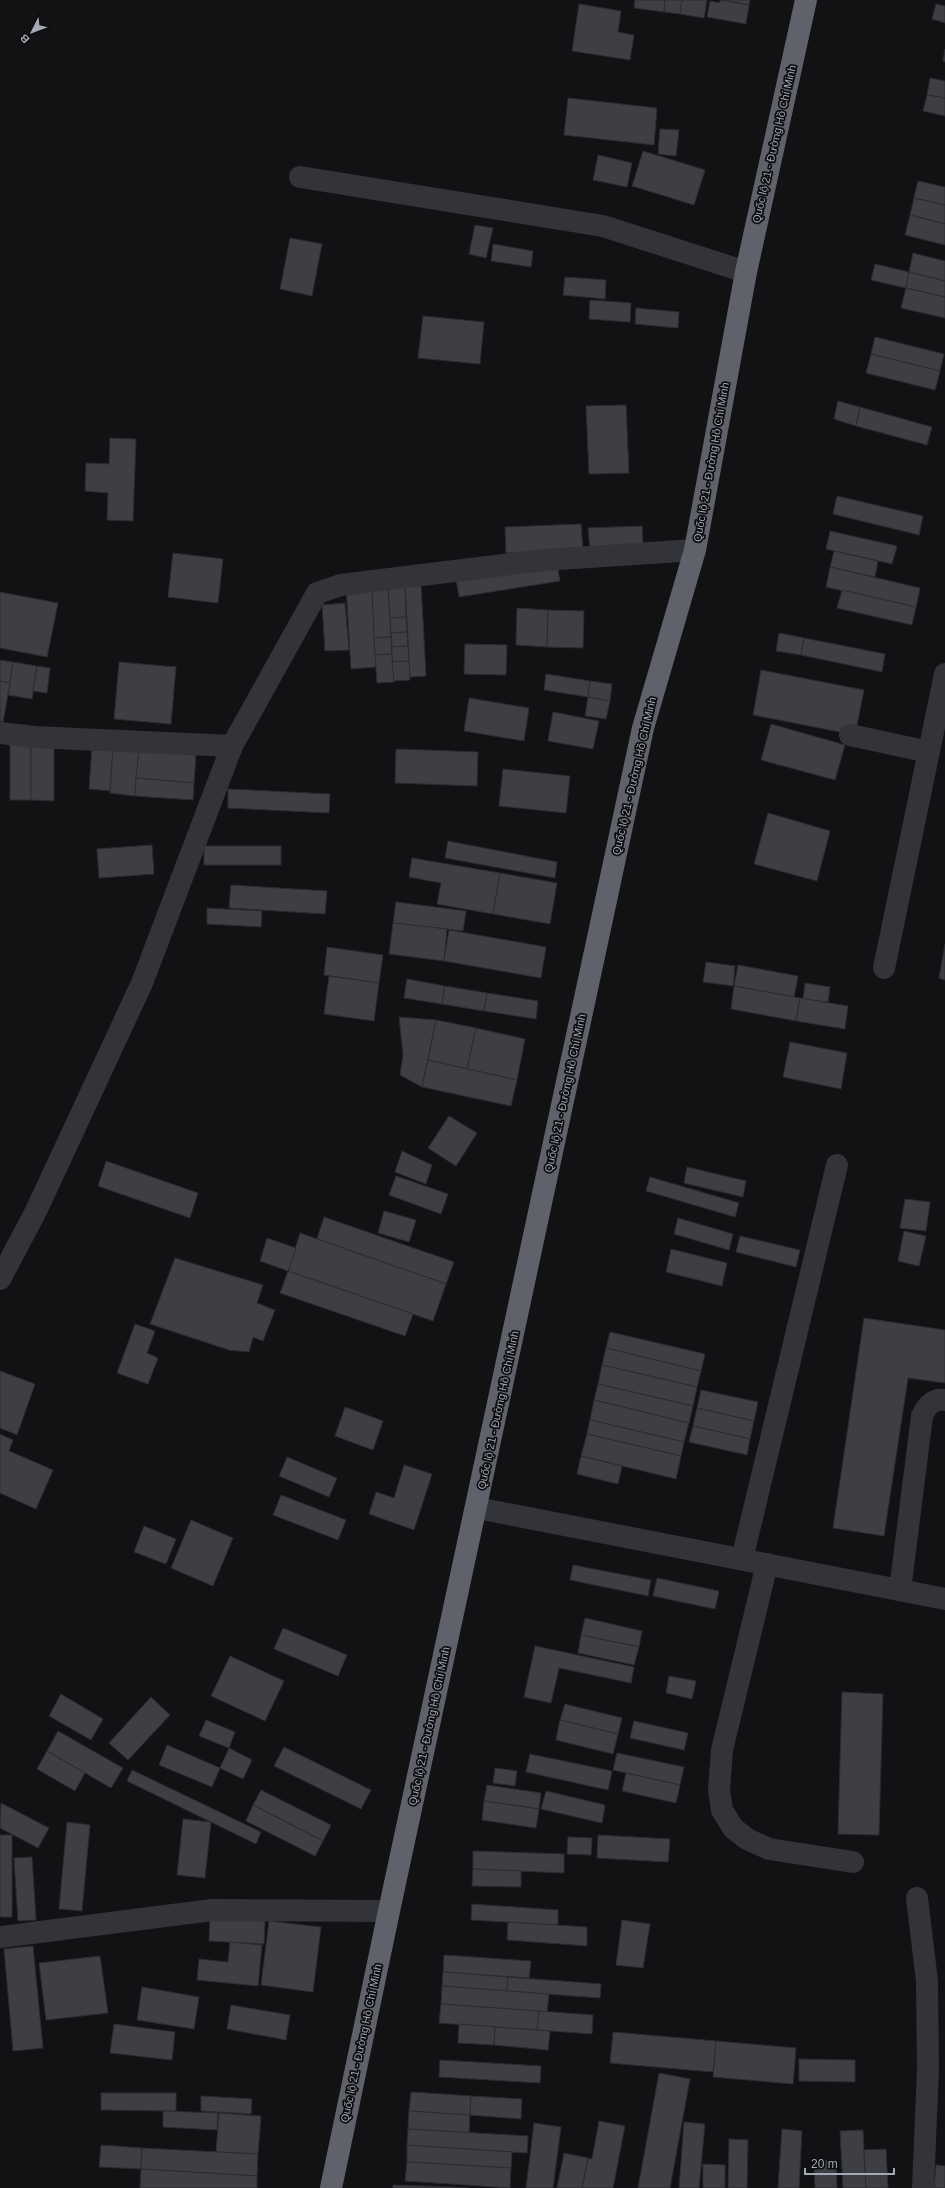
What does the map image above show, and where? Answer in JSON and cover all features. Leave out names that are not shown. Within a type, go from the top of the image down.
[{"type":"highway","name":"Quốc lộ 21 - Đường Hồ Chí Minh","points":[[331,2188],[643,728],[695,550],[746,272],[806,0]]},
{"type":"street","points":[[300,177],[603,226],[746,272]]},
{"type":"street","points":[[0,1279],[36,1211],[142,983],[232,746],[318,593],[341,586],[544,560],[695,550]]},
{"type":"street","points":[[884,968],[945,674]]},
{"type":"street","points":[[0,733],[34,737],[232,746]]},
{"type":"street","points":[[850,735],[929,752]]},
{"type":"street","points":[[742,1560],[837,1165]]},
{"type":"street","points":[[900,1590],[922,1416],[926,1407],[933,1401],[945,1400]]},
{"type":"street","points":[[477,1508],[945,1599]]},
{"type":"street","points":[[767,1564],[722,1750],[719,1790],[722,1810],[733,1828],[747,1839],[769,1849],[853,1862]]},
{"type":"street","points":[[917,1898],[927,1981],[928,2069],[923,2188]]},
{"type":"street","points":[[0,1937],[212,1910],[389,1911]]},
{"type":"building","points":[[635,0],[665,0],[664,12],[634,8]]},
{"type":"building","points":[[665,0],[682,0],[680,14],[664,12]]},
{"type":"building","points":[[682,0],[707,0],[704,18],[680,14]]},
{"type":"building","points":[[720,0],[749,5],[746,24],[707,17],[710,1],[720,3]]},
{"type":"building","points":[[723,0],[750,0],[749,5]]},
{"type":"building","points":[[579,4],[621,11],[618,32],[634,35],[630,60],[572,51]]},
{"type":"building","points":[[936,4],[945,6],[945,23],[932,19]]},
{"type":"building","points":[[945,49],[945,62],[943,61]]},
{"type":"building","points":[[930,78],[945,81],[945,98],[927,95]]},
{"type":"building","points":[[927,95],[945,98],[945,116],[923,111]]},
{"type":"building","points":[[568,98],[657,108],[654,145],[564,135]]},
{"type":"building","points":[[660,129],[679,130],[676,156],[658,154]]},
{"type":"building","points":[[643,151],[705,170],[694,205],[632,186]]},
{"type":"building","points":[[598,155],[632,163],[627,187],[593,180]]},
{"type":"building","points":[[918,181],[945,187],[945,205],[914,198]]},
{"type":"building","points":[[914,198],[945,205],[945,224],[910,215]]},
{"type":"building","points":[[910,215],[945,224],[945,245],[905,235]]},
{"type":"building","points":[[475,225],[493,228],[486,258],[469,254]]},
{"type":"building","points":[[290,238],[322,244],[312,296],[280,289]]},
{"type":"building","points":[[493,244],[533,251],[531,267],[491,261]]},
{"type":"building","points":[[913,253],[945,261],[945,281],[909,272]]},
{"type":"building","points":[[875,264],[909,272],[906,288],[871,280]]},
{"type":"building","points":[[909,272],[945,281],[945,297],[906,288]]},
{"type":"building","points":[[565,277],[606,280],[605,299],[563,295]]},
{"type":"building","points":[[906,288],[945,297],[945,318],[901,308]]},
{"type":"building","points":[[590,300],[631,303],[630,322],[589,319]]},
{"type":"building","points":[[636,308],[679,312],[678,328],[635,324]]},
{"type":"building","points":[[423,316],[484,322],[480,364],[418,358]]},
{"type":"building","points":[[875,337],[944,354],[940,371],[871,354]]},
{"type":"building","points":[[871,354],[940,371],[935,390],[866,373]]},
{"type":"building","points":[[838,401],[860,407],[856,426],[834,419]]},
{"type":"building","points":[[626,405],[629,473],[589,474],[586,406]]},
{"type":"building","points":[[860,407],[932,427],[927,445],[856,426]]},
{"type":"building","points":[[110,438],[136,439],[133,521],[107,520],[108,493],[85,491],[86,463],[109,464]]},
{"type":"building","points":[[837,496],[923,516],[919,535],[833,514]]},
{"type":"building","points":[[581,524],[583,550],[506,553],[505,527]]},
{"type":"building","points":[[642,526],[643,547],[590,549],[588,528]]},
{"type":"building","points":[[830,531],[897,546],[892,564],[826,549]]},
{"type":"building","points":[[834,551],[878,561],[875,577],[830,567]]},
{"type":"building","points":[[173,553],[223,559],[218,603],[168,597]]},
{"type":"building","points":[[557,564],[560,581],[459,597],[456,579]]},
{"type":"building","points":[[830,567],[920,588],[916,607],[826,587]]},
{"type":"building","points":[[421,583],[426,676],[410,677],[405,584]]},
{"type":"building","points":[[405,584],[406,617],[390,618],[388,585]]},
{"type":"building","points":[[372,585],[376,667],[351,669],[346,587]]},
{"type":"building","points":[[372,585],[388,585],[391,637],[374,638]]},
{"type":"building","points":[[842,590],[916,607],[912,625],[837,608]]},
{"type":"building","points":[[0,592],[58,603],[47,657],[0,648]]},
{"type":"building","points":[[345,603],[349,650],[325,651],[322,605]]},
{"type":"building","points":[[517,608],[548,610],[547,647],[516,645]]},
{"type":"building","points":[[548,610],[584,611],[583,648],[547,647]]},
{"type":"building","points":[[406,617],[407,632],[391,633],[390,618]]},
{"type":"building","points":[[407,632],[408,646],[392,647],[391,633]]},
{"type":"building","points":[[779,633],[804,638],[801,655],[776,651]]},
{"type":"building","points":[[391,637],[392,654],[375,655],[374,638]]},
{"type":"building","points":[[804,638],[885,654],[882,672],[801,655]]},
{"type":"building","points":[[465,644],[507,645],[506,675],[464,674]]},
{"type":"building","points":[[408,646],[409,661],[392,662],[392,647]]},
{"type":"building","points":[[392,654],[394,682],[377,683],[375,655]]},
{"type":"building","points":[[0,660],[13,662],[10,683],[0,681]]},
{"type":"building","points":[[409,661],[410,680],[394,681],[392,662]]},
{"type":"building","points":[[13,662],[37,666],[32,699],[8,695]]},
{"type":"building","points":[[119,662],[176,667],[171,724],[114,719]]},
{"type":"building","points":[[37,666],[50,668],[47,693],[33,691]]},
{"type":"building","points":[[761,670],[864,690],[855,735],[753,715]]},
{"type":"building","points":[[546,674],[590,681],[588,697],[544,690]]},
{"type":"building","points":[[0,681],[10,683],[3,722],[0,721]]},
{"type":"building","points":[[590,681],[612,684],[610,701],[588,697]]},
{"type":"building","points":[[588,697],[610,701],[606,719],[585,716]]},
{"type":"building","points":[[469,698],[529,708],[524,741],[464,731]]},
{"type":"building","points":[[553,712],[599,721],[593,749],[548,741]]},
{"type":"building","points":[[771,724],[845,745],[835,780],[761,760]]},
{"type":"building","points":[[10,743],[31,743],[31,800],[10,800]]},
{"type":"building","points":[[31,743],[54,743],[54,801],[31,800]]},
{"type":"building","points":[[92,747],[113,748],[110,791],[89,789]]},
{"type":"building","points":[[113,748],[139,750],[135,796],[110,793]]},
{"type":"building","points":[[396,749],[478,752],[477,786],[395,783]]},
{"type":"building","points":[[139,750],[196,755],[194,783],[136,778]]},
{"type":"building","points":[[503,769],[570,776],[566,813],[499,806]]},
{"type":"building","points":[[136,778],[194,783],[193,800],[135,796]]},
{"type":"building","points":[[228,789],[330,794],[329,813],[228,808]]},
{"type":"building","points":[[768,813],[830,831],[817,881],[754,864]]},
{"type":"building","points":[[448,841],[557,862],[555,878],[445,858]]},
{"type":"building","points":[[152,845],[154,874],[99,878],[97,849]]},
{"type":"building","points":[[204,846],[281,846],[281,865],[204,865]]},
{"type":"building","points":[[412,858],[500,873],[493,914],[437,904],[441,883],[409,877]]},
{"type":"building","points":[[500,873],[557,883],[550,924],[493,914]]},
{"type":"building","points":[[231,885],[327,891],[325,914],[229,908]]},
{"type":"building","points":[[396,902],[466,911],[463,931],[393,923]]},
{"type":"building","points":[[207,908],[262,911],[261,927],[207,924]]},
{"type":"building","points":[[393,923],[447,929],[444,961],[389,954]]},
{"type":"building","points":[[449,930],[546,947],[541,978],[444,961]]},
{"type":"building","points":[[945,944],[945,980],[939,978]]},
{"type":"building","points":[[327,947],[383,955],[379,983],[324,975]]},
{"type":"building","points":[[706,962],[735,966],[733,986],[703,982]]},
{"type":"building","points":[[738,965],[798,976],[794,997],[734,986]]},
{"type":"building","points":[[329,976],[379,983],[374,1021],[324,1014]]},
{"type":"building","points":[[407,979],[445,986],[442,1004],[404,998]]},
{"type":"building","points":[[805,983],[830,987],[828,1002],[803,999]]},
{"type":"building","points":[[445,986],[487,993],[484,1011],[442,1004]]},
{"type":"building","points":[[734,986],[800,998],[796,1021],[731,1009]]},
{"type":"building","points":[[487,993],[538,1001],[536,1019],[484,1011]]},
{"type":"building","points":[[800,998],[848,1006],[845,1029],[796,1021]]},
{"type":"building","points":[[399,1017],[436,1020],[422,1087],[400,1075],[403,1055]]},
{"type":"building","points":[[436,1020],[476,1028],[467,1069],[428,1060]]},
{"type":"building","points":[[476,1028],[525,1039],[517,1080],[467,1069]]},
{"type":"building","points":[[790,1042],[847,1053],[841,1089],[783,1077]]},
{"type":"building","points":[[428,1060],[517,1080],[511,1106],[422,1087]]},
{"type":"building","points":[[449,1116],[477,1133],[456,1166],[428,1148]]},
{"type":"building","points":[[402,1151],[432,1165],[426,1184],[395,1172]]},
{"type":"building","points":[[106,1161],[198,1193],[190,1218],[98,1186]]},
{"type":"building","points":[[687,1167],[746,1181],[743,1197],[684,1183]]},
{"type":"building","points":[[396,1176],[448,1194],[441,1214],[389,1195]]},
{"type":"building","points":[[650,1177],[739,1203],[735,1217],[646,1191]]},
{"type":"building","points":[[905,1199],[930,1202],[926,1231],[900,1228]]},
{"type":"building","points":[[384,1211],[416,1220],[409,1242],[378,1233]]},
{"type":"building","points":[[324,1217],[454,1262],[446,1284],[317,1239]]},
{"type":"building","points":[[678,1218],[733,1234],[729,1250],[674,1234]]},
{"type":"building","points":[[904,1231],[926,1236],[919,1266],[898,1261]]},
{"type":"building","points":[[300,1233],[446,1284],[433,1321],[288,1271]]},
{"type":"building","points":[[740,1236],[800,1250],[796,1267],[736,1252]]},
{"type":"building","points":[[267,1238],[296,1248],[288,1271],[260,1261]]},
{"type":"building","points":[[671,1249],[727,1263],[722,1286],[666,1272]]},
{"type":"building","points":[[175,1258],[263,1285],[257,1303],[275,1310],[263,1341],[253,1337],[249,1352],[229,1350],[150,1324]]},
{"type":"building","points":[[288,1271],[413,1314],[405,1336],[280,1293]]},
{"type":"building","points":[[864,1318],[945,1330],[945,1383],[908,1378],[884,1536],[833,1528]]},
{"type":"building","points":[[135,1324],[155,1331],[147,1353],[158,1358],[148,1384],[117,1373]]},
{"type":"building","points":[[610,1332],[705,1354],[701,1371],[606,1348]]},
{"type":"building","points":[[606,1348],[701,1371],[697,1387],[602,1365]]},
{"type":"building","points":[[602,1365],[697,1387],[693,1406],[598,1384]]},
{"type":"building","points":[[0,1371],[35,1384],[17,1435],[0,1428]]},
{"type":"building","points":[[598,1384],[693,1406],[689,1423],[594,1400]]},
{"type":"building","points":[[701,1390],[758,1402],[754,1421],[697,1408]]},
{"type":"building","points":[[594,1400],[689,1423],[684,1442],[590,1420]]},
{"type":"building","points":[[345,1407],[383,1421],[373,1450],[335,1436]]},
{"type":"building","points":[[697,1408],[754,1421],[750,1439],[693,1426]]},
{"type":"building","points":[[590,1420],[684,1442],[681,1456],[587,1434]]},
{"type":"building","points":[[693,1426],[750,1439],[747,1455],[689,1442]]},
{"type":"building","points":[[0,1434],[13,1440],[9,1451],[53,1470],[36,1509],[0,1493]]},
{"type":"building","points":[[587,1434],[681,1456],[676,1479],[581,1456]]},
{"type":"building","points":[[581,1456],[622,1466],[618,1484],[577,1474]]},
{"type":"building","points":[[287,1457],[337,1478],[329,1497],[279,1476]]},
{"type":"building","points":[[404,1465],[432,1474],[414,1530],[369,1514],[376,1492],[394,1498]]},
{"type":"building","points":[[281,1495],[346,1520],[338,1540],[273,1515]]},
{"type":"building","points":[[191,1520],[233,1538],[213,1586],[171,1568]]},
{"type":"building","points":[[144,1526],[176,1539],[166,1564],[134,1552]]},
{"type":"building","points":[[573,1565],[651,1580],[648,1596],[570,1580]]},
{"type":"building","points":[[657,1578],[719,1591],[715,1609],[653,1596]]},
{"type":"building","points":[[585,1618],[642,1631],[639,1647],[581,1635]]},
{"type":"building","points":[[283,1628],[347,1655],[338,1676],[274,1649]]},
{"type":"building","points":[[581,1635],[639,1647],[634,1665],[578,1653]]},
{"type":"building","points":[[535,1646],[634,1667],[631,1683],[559,1668],[551,1703],[524,1697]]},
{"type":"building","points":[[230,1656],[284,1681],[265,1721],[211,1696]]},
{"type":"building","points":[[669,1676],[696,1681],[692,1699],[666,1693]]},
{"type":"building","points":[[842,1692],[883,1694],[879,1835],[838,1834]]},
{"type":"building","points":[[61,1694],[103,1719],[91,1740],[49,1716]]},
{"type":"building","points":[[151,1697],[170,1715],[128,1760],[109,1743]]},
{"type":"building","points":[[565,1704],[622,1718],[618,1734],[560,1720]]},
{"type":"building","points":[[206,1720],[235,1732],[229,1748],[199,1736]]},
{"type":"building","points":[[560,1720],[618,1734],[613,1754],[556,1740]]},
{"type":"building","points":[[634,1721],[688,1733],[684,1750],[630,1738]]},
{"type":"building","points":[[58,1731],[123,1768],[111,1788],[47,1751]]},
{"type":"building","points":[[167,1745],[220,1768],[212,1787],[159,1765]]},
{"type":"building","points":[[284,1747],[371,1790],[361,1809],[274,1766]]},
{"type":"building","points":[[229,1748],[252,1760],[243,1779],[220,1768]]},
{"type":"building","points":[[47,1751],[85,1773],[75,1791],[37,1769]]},
{"type":"building","points":[[617,1753],[684,1767],[680,1785],[613,1770]]},
{"type":"building","points":[[530,1754],[612,1771],[608,1790],[526,1772]]},
{"type":"building","points":[[495,1768],[517,1771],[515,1786],[493,1783]]},
{"type":"building","points":[[132,1770],[261,1832],[256,1844],[127,1781]]},
{"type":"building","points":[[626,1773],[680,1785],[676,1803],[622,1791]]},
{"type":"building","points":[[487,1785],[541,1793],[539,1809],[484,1801]]},
{"type":"building","points":[[261,1790],[331,1825],[323,1841],[253,1805]]},
{"type":"building","points":[[546,1791],[605,1805],[602,1823],[541,1809]]},
{"type":"building","points":[[484,1801],[539,1809],[536,1828],[482,1820]]},
{"type":"building","points":[[1,1803],[49,1828],[38,1848],[0,1828]]},
{"type":"building","points":[[253,1805],[323,1841],[315,1856],[246,1821]]},
{"type":"building","points":[[183,1819],[211,1822],[205,1878],[177,1875]]},
{"type":"building","points":[[67,1822],[90,1825],[82,1911],[59,1909]]},
{"type":"building","points":[[0,1835],[12,1835],[12,1917],[0,1917]]},
{"type":"building","points":[[598,1835],[670,1839],[668,1862],[597,1858]]},
{"type":"building","points":[[568,1837],[592,1838],[591,1855],[567,1854]]},
{"type":"building","points":[[473,1851],[564,1854],[564,1873],[473,1869]]},
{"type":"building","points":[[32,1857],[36,1920],[18,1921],[14,1858]]},
{"type":"building","points":[[473,1869],[521,1871],[521,1887],[472,1886]]},
{"type":"building","points":[[472,1904],[558,1910],[558,1925],[471,1920]]},
{"type":"building","points":[[210,1918],[265,1921],[264,1944],[209,1941]]},
{"type":"building","points":[[622,1920],[650,1924],[643,1968],[616,1965]]},
{"type":"building","points":[[269,1921],[321,1927],[313,1992],[261,1985]]},
{"type":"building","points":[[508,1922],[587,1927],[587,1946],[507,1940]]},
{"type":"building","points":[[230,1942],[262,1945],[258,1986],[197,1980],[199,1959],[228,1962]]},
{"type":"building","points":[[33,1946],[43,2048],[13,2051],[4,1949]]},
{"type":"building","points":[[444,1955],[531,1961],[529,1978],[443,1972]]},
{"type":"building","points":[[100,1956],[108,2013],[46,2020],[39,1963]]},
{"type":"building","points":[[443,1972],[508,1977],[507,1991],[442,1986]]},
{"type":"building","points":[[508,1977],[601,1984],[600,1998],[507,1991]]},
{"type":"building","points":[[442,1986],[549,1994],[547,2012],[441,2004]]},
{"type":"building","points":[[142,1987],[199,1997],[194,2029],[137,2020]]},
{"type":"building","points":[[441,2004],[539,2011],[537,2030],[439,2023]]},
{"type":"building","points":[[231,2005],[290,2015],[286,2040],[227,2029]]},
{"type":"building","points":[[539,2011],[593,2015],[592,2034],[537,2030]]},
{"type":"building","points":[[114,2024],[175,2032],[172,2060],[110,2053]]},
{"type":"building","points":[[459,2024],[495,2027],[494,2045],[458,2043]]},
{"type":"building","points":[[495,2027],[550,2031],[548,2050],[494,2045]]},
{"type":"building","points":[[613,2032],[716,2041],[713,2072],[610,2063]]},
{"type":"building","points":[[716,2041],[796,2048],[793,2084],[713,2077]]},
{"type":"building","points":[[799,2059],[855,2060],[855,2082],[799,2081]]},
{"type":"building","points":[[440,2060],[541,2066],[540,2083],[439,2077]]},
{"type":"building","points":[[659,2073],[690,2079],[670,2188],[638,2188]]},
{"type":"building","points":[[411,2092],[471,2096],[470,2115],[409,2111]]},
{"type":"building","points":[[101,2093],[176,2093],[176,2111],[101,2110]]},
{"type":"building","points":[[201,2096],[252,2099],[251,2114],[201,2111]]},
{"type":"building","points":[[471,2096],[522,2099],[521,2119],[470,2115]]},
{"type":"building","points":[[163,2111],[218,2113],[217,2130],[163,2127]]},
{"type":"building","points":[[409,2111],[470,2115],[469,2133],[408,2129]]},
{"type":"building","points":[[219,2113],[261,2116],[258,2154],[216,2152]]},
{"type":"building","points":[[599,2121],[625,2126],[613,2188],[582,2188],[588,2158],[592,2159]]},
{"type":"building","points":[[684,2122],[705,2124],[699,2188],[679,2188]]},
{"type":"building","points":[[534,2123],[561,2127],[553,2188],[526,2188]]},
{"type":"building","points":[[408,2129],[528,2136],[527,2153],[407,2145]]},
{"type":"building","points":[[782,2129],[802,2131],[799,2188],[778,2188]]},
{"type":"building","points":[[863,2130],[866,2188],[843,2188],[840,2131]]},
{"type":"building","points":[[729,2139],[748,2140],[747,2188],[728,2188]]},
{"type":"building","points":[[101,2145],[142,2148],[141,2169],[99,2167]]},
{"type":"building","points":[[407,2145],[512,2152],[511,2168],[407,2162]]},
{"type":"building","points":[[142,2148],[258,2154],[257,2176],[141,2169]]},
{"type":"building","points":[[886,2149],[888,2188],[866,2188],[864,2150]]},
{"type":"building","points":[[564,2153],[588,2158],[582,2188],[557,2188]]},
{"type":"building","points":[[836,2160],[837,2188],[815,2188],[814,2161]]},
{"type":"building","points":[[407,2162],[511,2168],[510,2188],[405,2181]]},
{"type":"building","points":[[703,2164],[725,2165],[725,2188],[703,2188]]},
{"type":"building","points":[[936,2165],[945,2166],[945,2188],[934,2188]]},
{"type":"building","points":[[141,2169],[257,2176],[257,2188],[140,2188]]},
{"type":"building","points":[[393,2185],[455,2187],[469,2188],[393,2188]]}]
